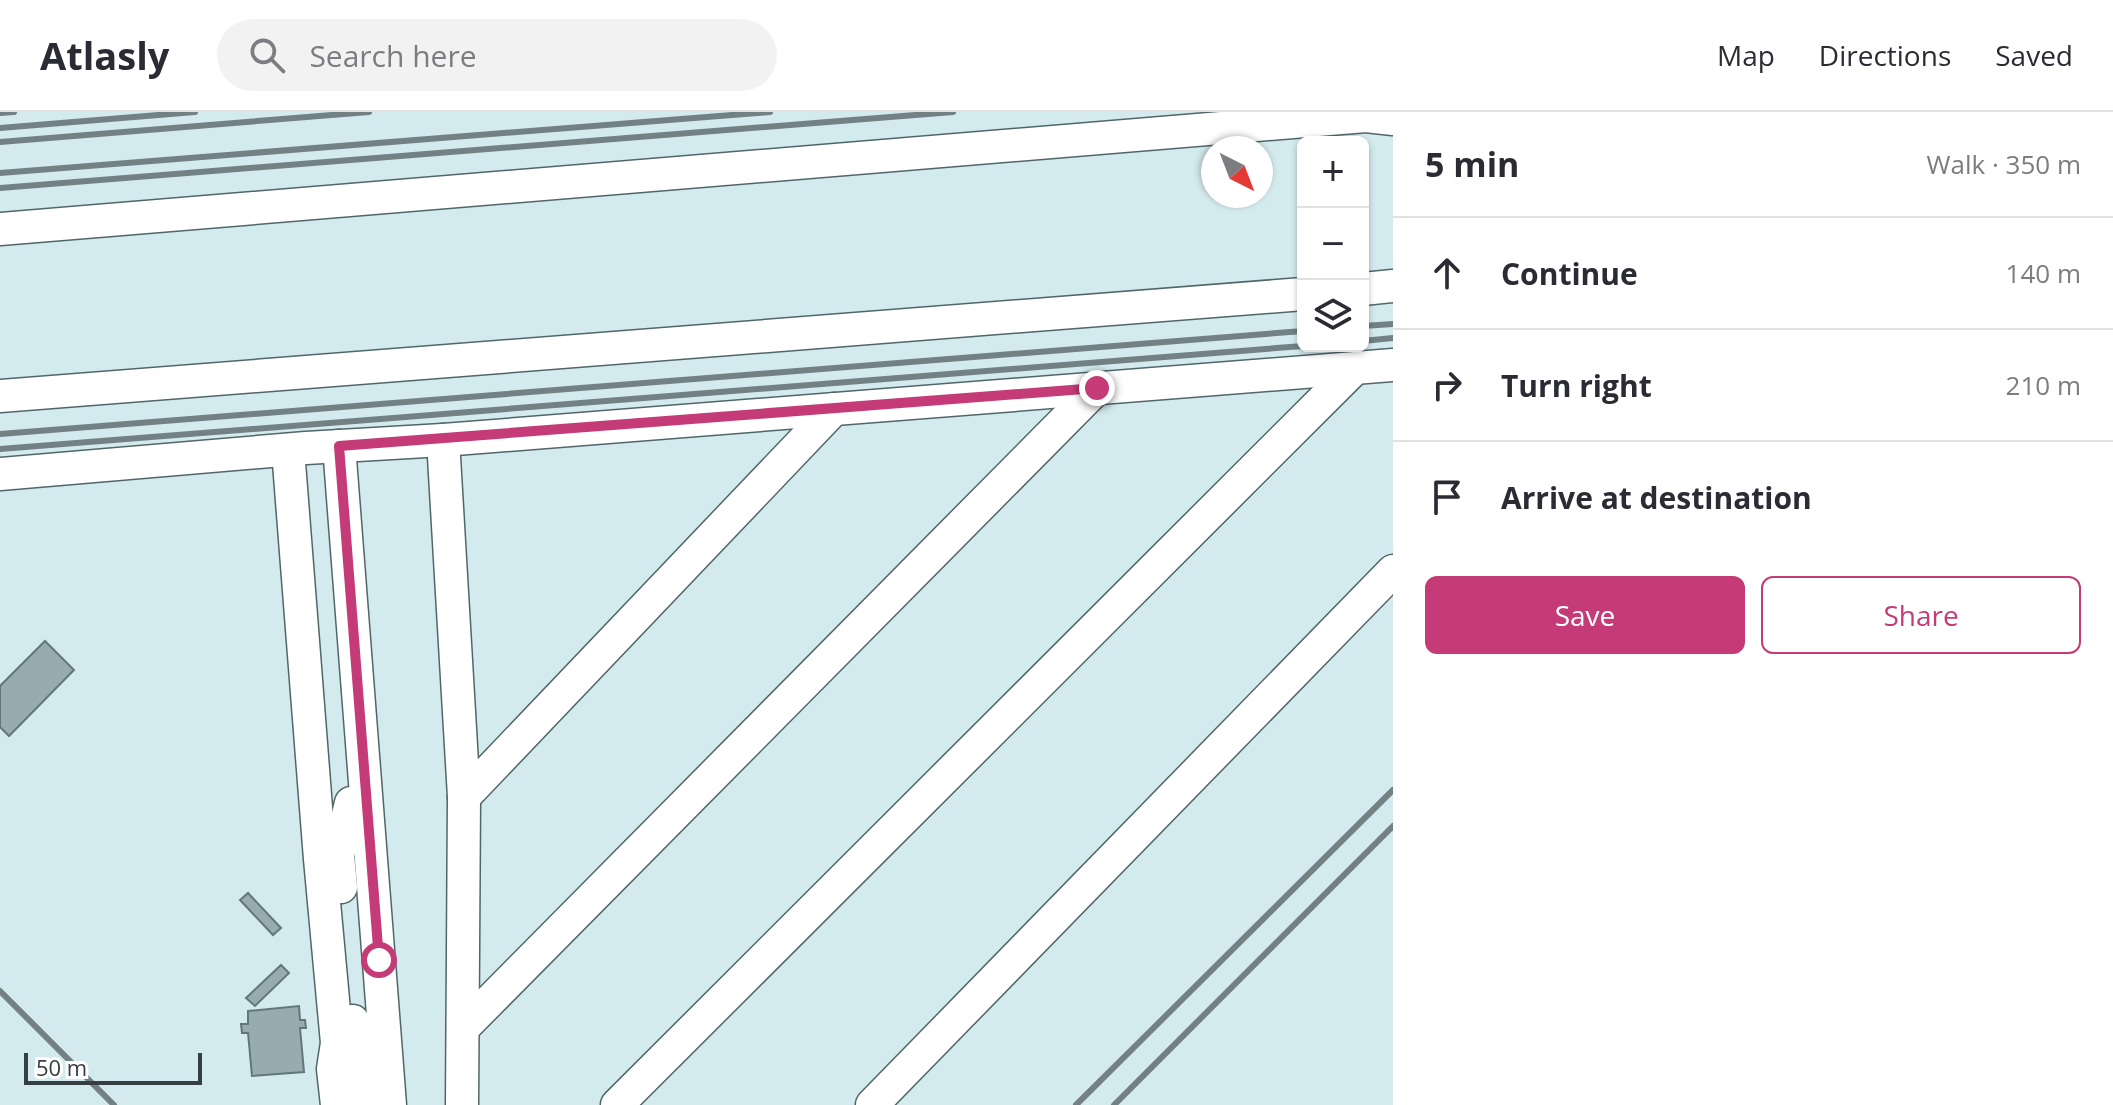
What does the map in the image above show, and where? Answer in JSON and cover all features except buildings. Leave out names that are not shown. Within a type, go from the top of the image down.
[{"type":"lane","points":[[0,229],[1366,116],[1393,119]]},
{"type":"lane","points":[[1369,288],[1393,286]]},
{"type":"lane","points":[[0,396],[1297,294]]},
{"type":"lane","points":[[0,474],[1393,365]]},
{"type":"lane","points":[[617,1105],[1354,369]]},
{"type":"lane","points":[[463,1028],[1097,388]]},
{"type":"lane","points":[[464,797],[834,409]]},
{"type":"lane","points":[[443,440],[464,797],[462,1105]]},
{"type":"lane","points":[[305,448],[351,803],[376,1105]]},
{"type":"lane","points":[[305,448],[320,859],[337,1043],[333,1069],[337,1105]]},
{"type":"lane","points":[[305,448],[318,1033],[333,1069]]},
{"type":"lane","points":[[305,448],[390,1105]]},
{"type":"lane","points":[[872,1105],[1393,571]]},
{"type":"lane","points":[[351,803],[338,855],[361,1105]]},
{"type":"railway","points":[[0,113],[14,112]]},
{"type":"railway","points":[[0,128],[195,112]]},
{"type":"railway","points":[[0,142],[369,112]]},
{"type":"railway","points":[[0,173],[770,112]]},
{"type":"railway","points":[[0,188],[953,112]]},
{"type":"railway","points":[[1369,326],[1393,324]]},
{"type":"railway","points":[[0,434],[1297,331]]},
{"type":"railway","points":[[1369,340],[1393,338]]},
{"type":"railway","points":[[0,449],[1297,346]]},
{"type":"railway","points":[[1076,1105],[1393,790]]},
{"type":"railway","points":[[1114,1105],[1393,826]]},
{"type":"railway","points":[[0,991],[114,1105]]},
{"type":"route","points":[[379,960],[339,446],[1097,388]]}]
